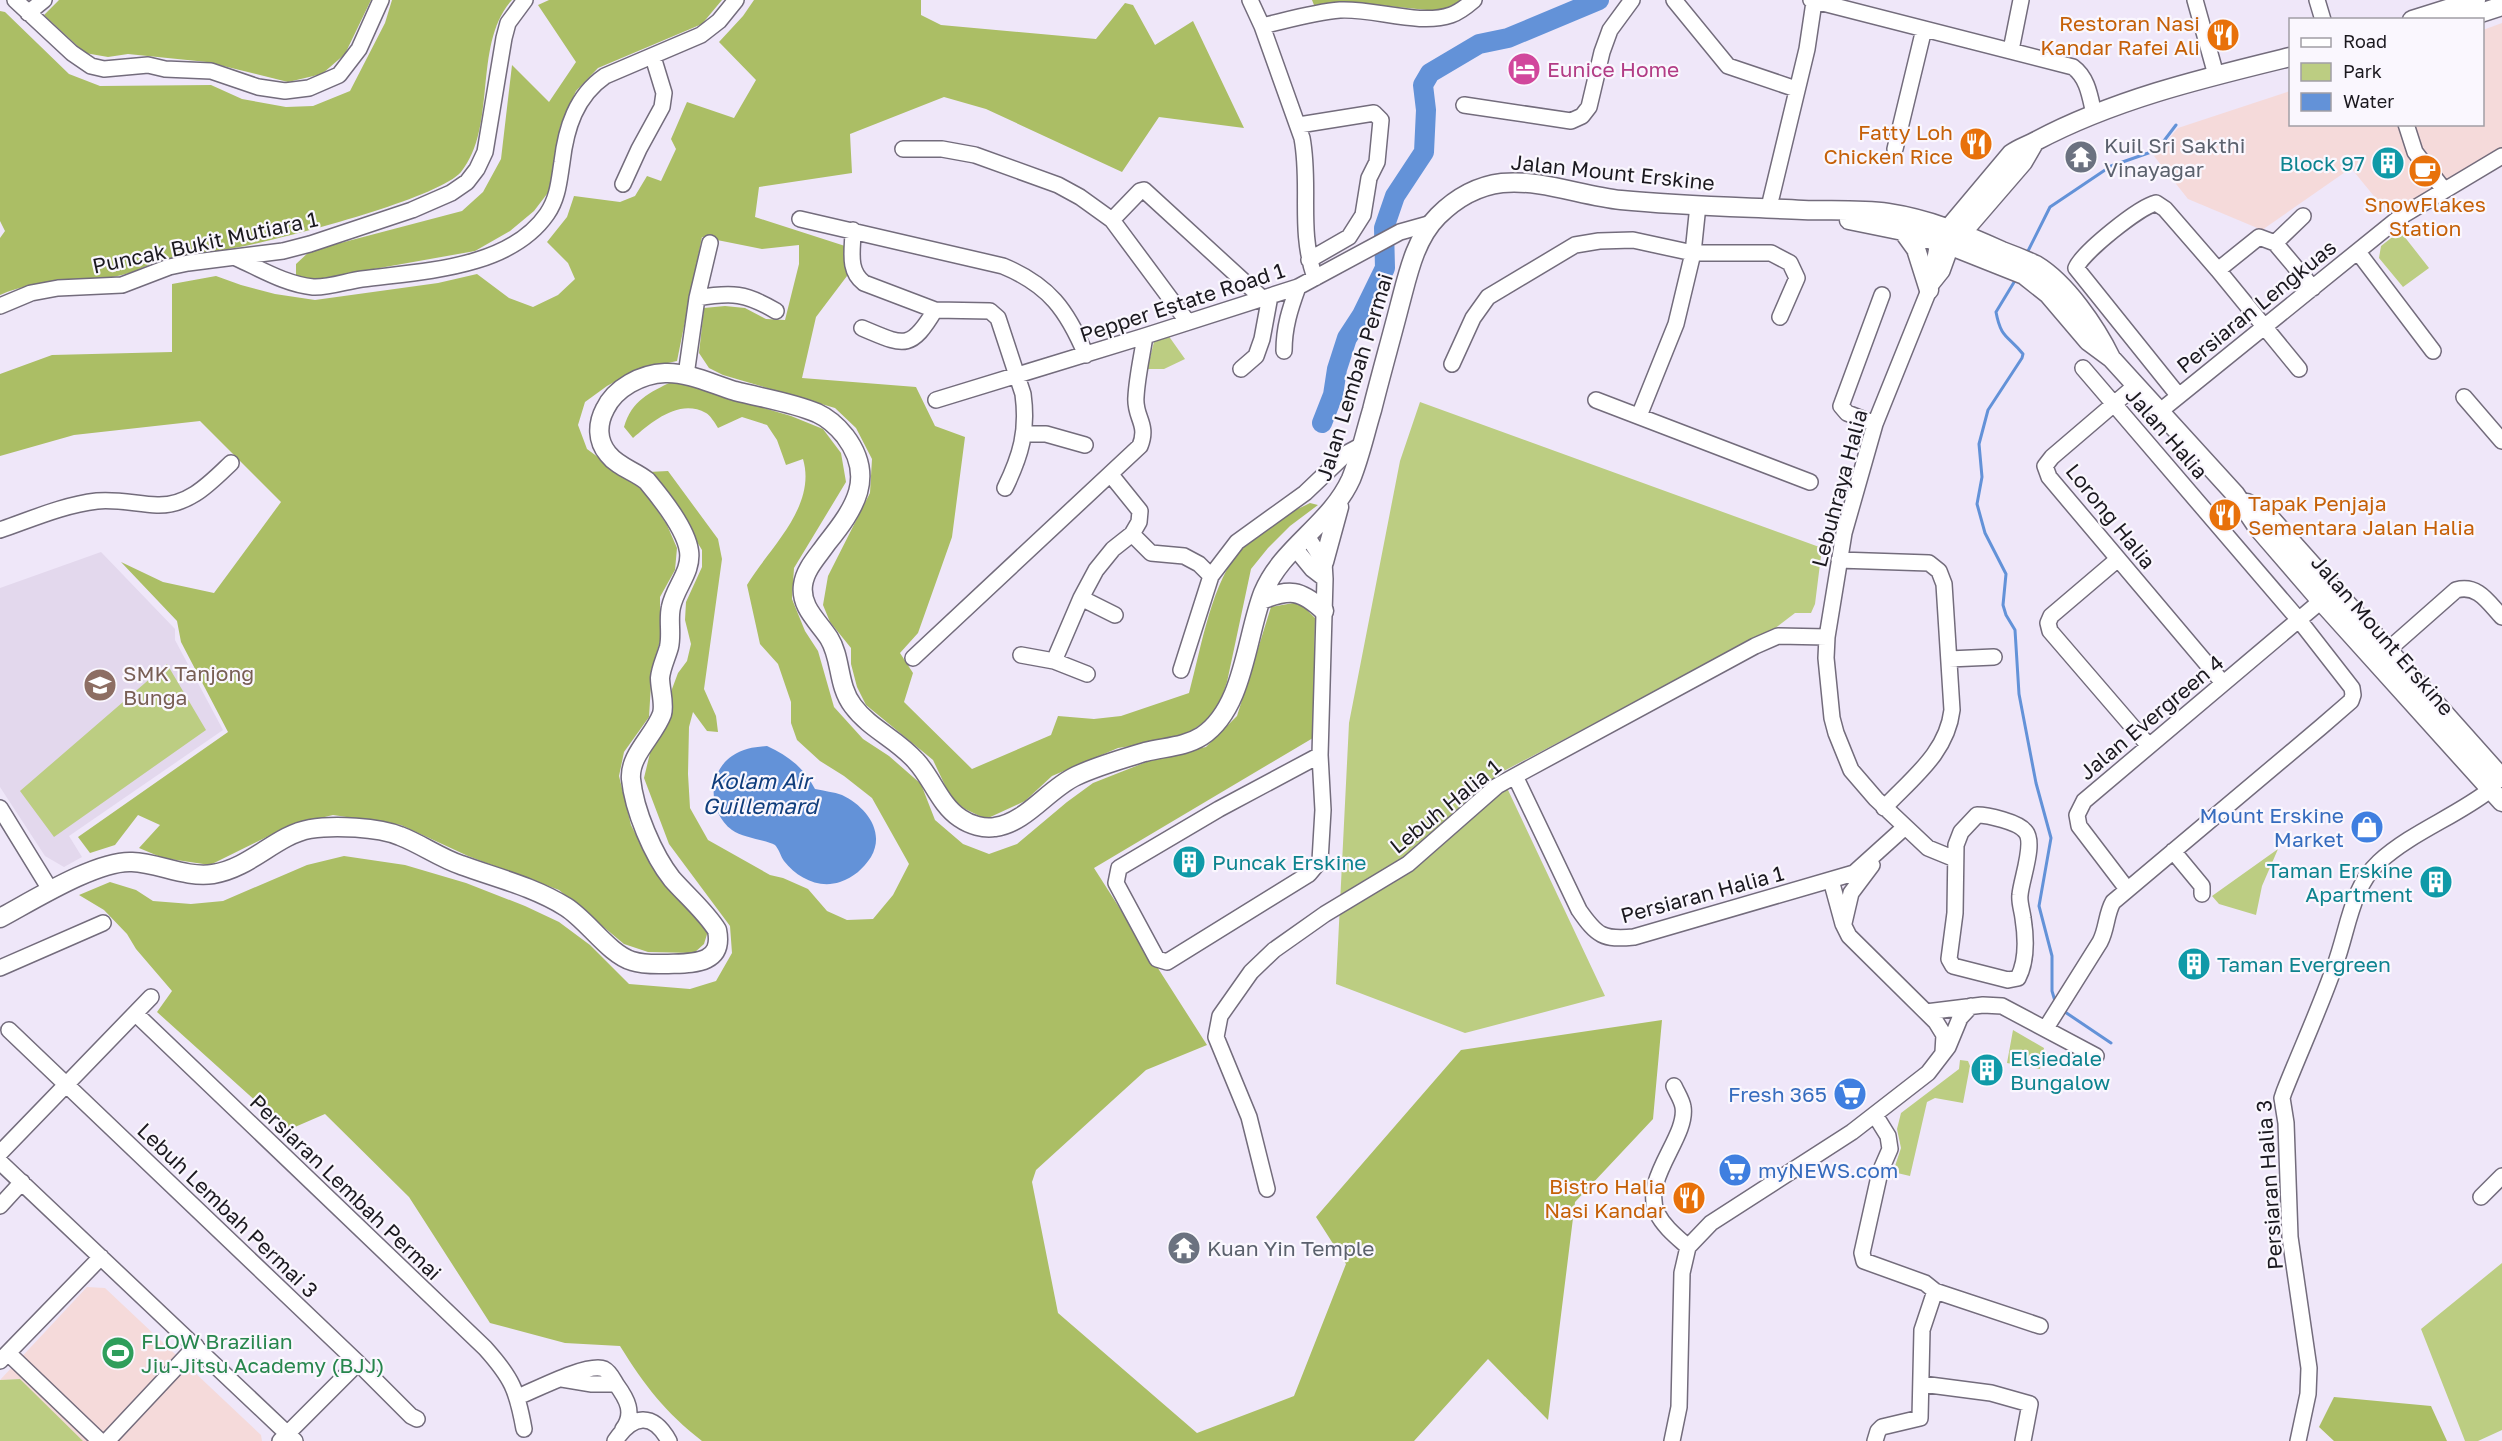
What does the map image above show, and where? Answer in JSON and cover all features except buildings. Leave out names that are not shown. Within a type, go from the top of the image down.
[{"type":"main road","points":[[2418,18],[2476,0]]},
{"type":"main road","points":[[2465,18],[2502,6]]},
{"type":"main road","points":[[1949,237],[2011,154],[2021,147],[2094,114],[2216,75],[2289,57]]},
{"type":"main road","name":"Jalan Mount Erskine","points":[[1432,223],[1463,196],[1486,186],[1507,183],[1542,186],[1617,200],[1885,213],[2020,266],[2048,274],[2099,333],[2111,358],[2235,494],[2258,528],[2321,601],[2443,712],[2451,731],[2489,778],[2492,785],[2499,790]]},
{"type":"main road","name":"Jalan Mount Erskine","points":[[1803,210],[1903,231],[1949,237]]},
{"type":"main road","name":"Jalan Lembah Permai","points":[[0,918],[51,891],[112,864],[132,862],[185,873],[210,875],[242,866],[288,838],[309,829],[358,828],[397,835],[458,864],[538,891],[582,917],[609,945],[631,961],[657,964],[693,963],[702,962],[709,957],[716,950],[719,940],[717,930],[672,878],[656,855],[635,799],[630,770],[663,711],[660,675],[669,648],[670,609],[680,582],[688,569],[689,554],[686,539],[647,481],[639,474],[617,463],[605,451],[598,427],[610,400],[621,389],[653,375],[669,373],[686,375],[816,413],[834,424],[850,444],[858,460],[861,476],[860,491],[850,510],[806,574],[802,587],[804,598],[808,610],[830,639],[836,654],[842,686],[853,706],[876,730],[914,758],[950,809],[959,818],[975,825],[998,827],[1025,814],[1052,790],[1080,774],[1140,753],[1182,745],[1200,738],[1226,711],[1233,696],[1261,600],[1274,572],[1327,516],[1342,496],[1354,472],[1412,264],[1421,239],[1432,223]]},
{"type":"main road","points":[[1903,231],[1916,249],[1929,288]]},
{"type":"main road","name":"Jalan Mount Erskine","points":[[2235,494],[2272,520],[2365,626],[2381,656],[2499,790]]},
{"type":"main road","points":[[1324,570],[1342,496]]},
{"type":"main road","points":[[2292,543],[2301,564],[2323,589],[2324,598],[2321,601],[2333,602],[2354,624],[2365,626]]},
{"type":"main road","points":[[1261,600],[1291,591],[1313,600],[1324,611]]},
{"type":"street","points":[[15,0],[72,52],[91,66],[104,69],[148,66],[211,71],[258,87],[285,92],[309,88],[339,75],[359,49],[381,0]]},
{"type":"street","points":[[28,13],[44,0]]},
{"type":"street","name":"Puncak Bukit Mutiara 1","points":[[0,306],[31,293],[122,285],[169,267],[283,251],[344,233],[433,202],[467,182],[485,153],[504,38],[508,23],[525,0]]},
{"type":"street","points":[[236,258],[292,283],[315,287],[452,267],[488,257],[531,231],[547,214],[558,193],[564,149],[571,121],[579,102],[591,86],[605,76],[701,35],[719,21],[735,0]]},
{"type":"street","points":[[1251,0],[1299,125],[1305,153],[1305,238],[1315,278]]},
{"type":"street","points":[[1262,26],[1337,10],[1438,18],[1452,15],[1474,0]]},
{"type":"street","points":[[1464,105],[1571,121],[1582,116],[1588,107],[1610,30],[1632,0]]},
{"type":"street","points":[[1674,0],[1728,66],[1796,89]]},
{"type":"street","points":[[2011,50],[2021,0]]},
{"type":"street","points":[[2195,0],[2216,75]]},
{"type":"street","points":[[2317,0],[2322,18]]},
{"type":"street","points":[[1769,207],[1807,49],[1813,1],[2011,50],[2073,68],[2078,71],[2086,84],[2094,114]]},
{"type":"street","points":[[1895,149],[1924,29]]},
{"type":"street","points":[[624,184],[639,148],[662,107],[663,93],[660,76],[653,57]]},
{"type":"street","points":[[1299,125],[1374,113],[1381,120],[1377,162],[1369,178],[1363,215],[1349,237],[1309,260]]},
{"type":"street","points":[[2407,126],[2415,152],[2444,190]]},
{"type":"street","points":[[903,149],[942,149],[985,158],[1058,185],[1080,197],[1112,220],[1187,321]]},
{"type":"street","name":"Persiaran Lengkuas","points":[[2159,412],[2400,217],[2502,156]]},
{"type":"street","points":[[1112,220],[1140,191],[1144,190],[1266,297],[1262,339],[1256,356],[1241,369]]},
{"type":"street","points":[[2178,395],[2076,268],[2080,260],[2145,205],[2156,203],[2165,209],[2299,369]]},
{"type":"street","points":[[1639,416],[1676,324],[1693,253],[1698,205]]},
{"type":"street","points":[[2275,243],[2303,216]]},
{"type":"street","points":[[800,219],[1003,266],[1023,274],[1063,308],[1086,355]]},
{"type":"street","name":"Pepper Estate Road 1","points":[[936,400],[1298,287],[1400,232],[1432,223]]},
{"type":"street","points":[[853,230],[852,268],[855,276],[864,283],[935,310],[990,311],[998,318],[1024,400],[1025,434],[1015,467],[1005,488]]},
{"type":"street","name":"Lebuhraya Halia","points":[[1949,237],[1942,271],[1929,288],[1875,424],[1844,534],[1827,637],[1828,693],[1836,733],[1851,770],[1884,808],[1928,848],[1955,859]]},
{"type":"street","points":[[2218,270],[2259,237],[2275,243],[2313,288]]},
{"type":"street","points":[[1452,364],[1473,318],[1488,297],[1575,245],[1599,241],[1633,240],[1693,253],[1771,254],[1790,263],[1797,278],[1780,317]]},
{"type":"street","points":[[686,375],[697,298],[710,243]]},
{"type":"street","points":[[2358,252],[2433,351]]},
{"type":"street","points":[[1284,351],[1284,333],[1288,314],[1298,287]]},
{"type":"street","points":[[697,298],[724,293],[754,298],[776,311]]},
{"type":"street","points":[[1875,424],[1847,413],[1841,406],[1882,295]]},
{"type":"street","points":[[862,328],[897,343],[908,342],[935,310]]},
{"type":"street","points":[[913,658],[1112,475],[1140,446],[1144,437],[1144,428],[1135,399],[1145,336]]},
{"type":"street","name":"Jalan Halia","points":[[2083,368],[2299,620],[2352,688],[2351,701],[2173,851]]},
{"type":"street","name":"Lorong Halia","points":[[2135,386],[2052,457],[2045,466],[2049,477],[2223,683]]},
{"type":"street","points":[[2464,397],[2502,441]]},
{"type":"street","points":[[1596,400],[1810,482]]},
{"type":"street","points":[[1025,434],[1046,434],[1085,446]]},
{"type":"street","points":[[1181,670],[1211,576],[1237,542],[1305,493],[1347,453],[1362,445]]},
{"type":"street","points":[[0,530],[75,504],[100,501],[159,505],[182,501],[204,488],[231,463]]},
{"type":"street","points":[[1054,661],[1081,598],[1096,570],[1113,549],[1132,534],[1139,522],[1140,511],[1112,475]]},
{"type":"street","points":[[1132,534],[1151,553],[1184,556],[1199,564],[1211,576]]},
{"type":"street","points":[[1300,542],[1324,570],[1320,755],[1323,810],[1320,861],[1309,874],[1167,962],[1157,959],[1116,883],[1119,868],[1219,809],[1320,755]]},
{"type":"street","points":[[2118,559],[2051,616],[2048,623],[2050,631],[2149,746]]},
{"type":"street","points":[[1839,560],[1923,562],[1935,566],[1944,584],[1952,710],[1946,737],[1935,755],[1884,808]]},
{"type":"street","points":[[2381,656],[2456,590],[2472,588],[2497,611]]},
{"type":"street","points":[[1081,598],[1115,615]]},
{"type":"street","name":"Jalan Evergreen 4","points":[[2127,889],[2079,826],[2077,815],[2084,801],[2321,601]]},
{"type":"street","name":"Lebuh Halia 1","points":[[1267,1189],[1249,1117],[1216,1037],[1220,1016],[1251,972],[1274,950],[1325,914],[1408,864],[1497,786],[1755,646],[1778,636],[1827,637]]},
{"type":"street","points":[[1021,655],[1054,661],[1087,674]]},
{"type":"street","points":[[1949,659],[1994,657]]},
{"type":"street","name":"Persiaran Halia 1","points":[[1515,776],[1579,910],[1588,924],[1600,934],[1612,939],[1634,937],[1854,873],[1905,827]]},
{"type":"street","name":"Persiaran Halia 3","points":[[2298,1441],[2308,1394],[2309,1368],[2290,1237],[2286,1123],[2282,1098],[2335,965],[2355,900],[2367,875],[2394,849],[2499,790]]},
{"type":"street","points":[[0,808],[51,891]]},
{"type":"street","points":[[1977,815],[2004,820],[2026,831],[2029,838],[2028,857],[2019,896],[2025,954],[2018,978],[2008,980],[1966,970],[1950,963],[1955,913],[1955,859],[1956,845],[1961,832],[1977,815]]},
{"type":"street","points":[[2046,1028],[2100,942],[2110,907],[2127,889],[2173,851],[2202,886],[2202,894]]},
{"type":"street","points":[[1843,924],[1851,893],[1868,873],[1879,852]]},
{"type":"street","points":[[1831,880],[1843,924],[1854,942],[1926,1012],[1944,1035],[1945,1042],[1941,1058]]},
{"type":"street","points":[[0,968],[103,923]]},
{"type":"street","points":[[0,1153],[151,997]]},
{"type":"street","points":[[1926,1012],[1971,1006],[2002,1006],[2096,1056]]},
{"type":"street","points":[[1672,1441],[1679,1407],[1682,1273],[1688,1247],[1711,1223],[1837,1142],[1928,1073],[1941,1058],[1960,1018],[1971,1006]]},
{"type":"street","name":"Persiaran Lembah Permai","points":[[136,1014],[485,1348],[512,1381],[518,1397],[524,1429]]},
{"type":"street","name":"Lebuh Lembah Permai 3","points":[[9,1030],[411,1416],[417,1419]]},
{"type":"street","points":[[1674,1086],[1681,1101],[1683,1113],[1653,1197],[1655,1208],[1663,1222],[1688,1247]]},
{"type":"street","points":[[1875,1115],[1888,1136],[1890,1149],[1880,1172],[1862,1253],[1864,1261],[1925,1282],[1935,1291],[2040,1326]]},
{"type":"street","points":[[0,1162],[196,1346],[288,1438],[358,1363]]},
{"type":"street","points":[[2481,1197],[2502,1176]]},
{"type":"street","points":[[0,1206],[22,1182]]},
{"type":"street","points":[[100,1441],[4,1357],[101,1257]]},
{"type":"street","points":[[1875,1441],[1882,1427],[1920,1418],[1923,1384],[1922,1330],[1935,1291]]},
{"type":"street","points":[[107,1441],[196,1346]]},
{"type":"street","points":[[518,1397],[591,1367],[603,1368],[624,1394],[630,1414],[628,1422],[615,1441]]},
{"type":"street","points":[[1923,1384],[1991,1393],[2030,1404],[2023,1441]]},
{"type":"street","points":[[615,1441],[625,1428],[645,1419],[659,1425],[668,1438]]},
{"type":"shaded area","points":[[2502,23],[2502,163],[2395,222],[2351,168],[2262,230],[2188,199],[2154,156],[2178,128],[2289,91],[2289,126],[2484,126],[2484,30]]},
{"type":"shaded area","name":"SMK Tanjong Bunga","points":[[101,552],[175,629],[175,640],[223,730],[69,836],[82,857],[64,867],[45,856],[0,787],[0,588]]},
{"type":"shaded area","points":[[87,1287],[105,1288],[261,1435],[262,1441],[83,1441],[20,1379],[0,1380]]},
{"type":"green space","points":[[59,0],[371,0],[345,54],[322,74],[288,82],[207,62],[128,54],[108,57],[85,53],[44,15]]},
{"type":"green space","points":[[392,0],[512,0],[500,18],[492,39],[479,132],[472,153],[461,172],[446,183],[422,194],[318,228],[255,244],[162,260],[133,272],[113,277],[31,285],[0,295],[0,238],[5,231],[0,221],[0,11],[5,12],[69,74],[100,86],[211,85],[242,99],[286,107],[313,106],[350,91],[385,23]]},
{"type":"green space","points":[[549,0],[722,0],[702,24],[598,68],[576,91],[560,127],[550,190],[534,211],[510,231],[475,251],[312,280],[296,275],[296,264],[310,251],[462,211],[483,192],[501,159],[512,65],[549,102],[576,62],[538,5]]},
{"type":"green space","points":[[754,0],[921,0],[921,15],[941,25],[1096,39],[1125,3],[1133,5],[1155,45],[1193,21],[1244,128],[1159,117],[1122,172],[986,109],[944,97],[850,134],[852,173],[759,187],[755,217],[845,246],[847,276],[816,317],[802,378],[916,387],[935,426],[965,437],[952,537],[918,633],[900,653],[913,673],[904,702],[972,769],[1051,735],[1058,716],[1094,719],[1121,716],[1189,693],[1215,596],[1232,560],[1243,545],[1265,526],[1310,503],[1318,505],[1290,526],[1251,569],[1227,682],[1216,714],[1188,733],[1157,742],[1118,748],[1052,776],[1025,801],[986,819],[965,809],[951,798],[933,760],[866,705],[857,687],[851,664],[851,648],[830,622],[823,605],[828,576],[870,493],[872,459],[856,428],[835,408],[723,375],[709,368],[699,353],[704,308],[725,306],[745,308],[766,319],[785,320],[799,264],[799,245],[762,249],[702,237],[677,361],[636,370],[607,386],[585,402],[578,425],[587,449],[645,492],[667,525],[677,548],[675,570],[660,597],[660,641],[652,668],[649,717],[624,752],[619,776],[631,825],[652,867],[708,931],[704,944],[694,953],[648,952],[624,944],[559,890],[468,856],[401,825],[333,815],[291,825],[210,865],[163,858],[139,848],[160,825],[138,815],[115,845],[90,853],[78,837],[228,732],[181,642],[177,621],[121,562],[163,582],[214,593],[281,502],[200,421],[74,435],[0,456],[0,374],[52,355],[172,352],[172,284],[216,276],[275,294],[315,300],[438,283],[477,274],[509,298],[533,307],[558,295],[575,279],[568,263],[547,242],[567,217],[574,196],[620,202],[635,196],[647,176],[661,181],[676,149],[671,139],[687,102],[734,118],[756,80],[719,42]]},
{"type":"green space","points":[[1312,0],[1464,0],[1449,10],[1427,10],[1348,2],[1314,5]]},
{"type":"green space","points":[[2400,231],[2429,268],[2403,287],[2379,258],[2381,246]]},
{"type":"green space","points":[[1168,335],[1185,359],[1164,369],[1147,369],[1154,342]]},
{"type":"green space","points":[[673,381],[791,416],[823,429],[841,453],[846,482],[794,568],[792,599],[805,631],[818,651],[834,707],[863,739],[889,756],[921,784],[935,820],[963,844],[989,854],[1017,844],[1093,783],[1159,757],[1206,747],[1237,716],[1271,607],[1299,602],[1315,618],[1313,738],[1094,868],[1207,1045],[1146,1070],[1036,1170],[1032,1182],[1058,1313],[1197,1433],[1294,1396],[1346,1264],[1316,1217],[1461,1050],[1662,1020],[1653,1119],[1575,1202],[1548,1420],[1488,1359],[1414,1441],[702,1441],[656,1398],[620,1346],[565,1343],[490,1323],[409,1197],[325,1114],[288,1130],[157,1012],[172,991],[136,949],[127,934],[104,910],[79,895],[110,882],[136,890],[153,901],[191,904],[223,901],[307,865],[344,856],[405,865],[466,883],[525,906],[559,922],[590,945],[629,984],[690,989],[716,981],[732,953],[730,926],[669,844],[644,778],[650,753],[668,725],[672,709],[672,689],[678,673],[687,661],[691,644],[685,620],[686,602],[702,567],[702,550],[664,488],[648,472],[668,471],[718,539],[722,559],[704,689],[716,716],[718,732],[707,731],[693,712],[689,727],[690,808],[708,840],[770,875],[808,889],[827,911],[847,920],[873,919],[893,895],[909,864],[872,798],[820,761],[797,740],[791,723],[791,702],[778,664],[760,644],[747,585],[778,542],[797,510],[806,477],[803,459],[786,465],[777,440],[767,425],[742,417],[718,428],[708,414],[696,409],[686,408],[666,414],[633,438],[624,427],[632,410],[642,398]]},
{"type":"green space","points":[[1420,402],[1822,548],[1815,604],[1811,613],[1795,613],[1774,629],[1500,773],[1605,996],[1465,1033],[1336,984],[1349,723],[1400,461]]},
{"type":"green space","points":[[167,664],[206,730],[54,837],[20,791]]},
{"type":"green space","points":[[2278,849],[2262,886],[2256,915],[2219,904],[2212,896]]},
{"type":"green space","points":[[2013,1030],[2044,1048],[2040,1069],[2007,1063]]},
{"type":"green space","points":[[1960,1060],[1968,1061],[1970,1066],[1963,1103],[1935,1098],[1927,1102],[1910,1176],[1893,1172],[1901,1148],[1897,1129],[1901,1113],[1959,1069]]},
{"type":"green space","points":[[2502,1263],[2502,1430],[2478,1441],[2465,1441],[2421,1329]]},
{"type":"green space","points":[[20,1379],[83,1441],[0,1441],[0,1380]]},
{"type":"green space","points":[[2334,1397],[2431,1406],[2447,1441],[2334,1441],[2319,1427]]},
{"type":"water","name":"Kolam Air Guillemard","points":[[767,746],[795,763],[815,789],[842,795],[858,806],[871,820],[876,838],[875,847],[868,861],[854,875],[832,884],[816,883],[802,877],[789,867],[775,845],[737,833],[724,822],[715,803],[715,782],[718,772],[724,763],[736,753],[749,748]]},
{"type":"waterway","points":[[1322,423],[1333,395],[1337,369],[1347,338],[1362,315],[1385,268],[1384,228],[1395,196],[1424,152],[1426,110],[1423,85],[1430,73],[1479,44],[1508,38],[1599,0]]},
{"type":"waterway","points":[[2027,253],[2050,207],[2111,166],[2157,150],[2176,125]]},
{"type":"waterway","points":[[2016,279],[1996,312],[2003,332],[2023,354],[1988,410],[1979,444],[1982,477],[1977,504],[1985,533],[2006,574],[2003,605],[2015,630],[2019,694],[2036,783],[2051,838],[2039,906],[2052,956],[2052,991],[2055,1001]]},
{"type":"waterway","points":[[2065,1012],[2111,1043]]},
{"type":"place","name":"Restoran Nasi Kandar Rafei Ali","points":[[2223,35]]},
{"type":"place","name":"Eunice Home","points":[[1524,69]]},
{"type":"place","name":"Fatty Loh Chicken Rice","points":[[1976,144]]},
{"type":"place","name":"Kuil Sri Sakthi Vinayagar","points":[[2081,157]]},
{"type":"place","name":"Block 97","points":[[2388,163]]},
{"type":"place","name":"SnowFlakes Station","points":[[2425,171]]},
{"type":"place","name":"Tapak Penjaja Sementara Jalan Halia","points":[[2225,515]]},
{"type":"place","name":"SMK Tanjong Bunga","points":[[100,685]]},
{"type":"place","name":"Mount Erskine Market","points":[[2367,827]]},
{"type":"place","name":"Puncak Erskine","points":[[1189,862]]},
{"type":"place","name":"Taman Erskine Apartment","points":[[2436,882]]},
{"type":"place","name":"Taman Evergreen","points":[[2194,964]]},
{"type":"place","name":"Elsiedale Bungalow","points":[[1987,1070]]},
{"type":"place","name":"Fresh 365","points":[[1850,1094]]},
{"type":"place","name":"myNEWS.com","points":[[1735,1170]]},
{"type":"place","name":"Bistro Halia Nasi Kandar","points":[[1689,1198]]},
{"type":"place","name":"Kuan Yin Temple","points":[[1184,1248]]},
{"type":"place","name":"FLOW Brazilian Jiu-Jitsu Academy (BJJ)","points":[[118,1353]]}]
